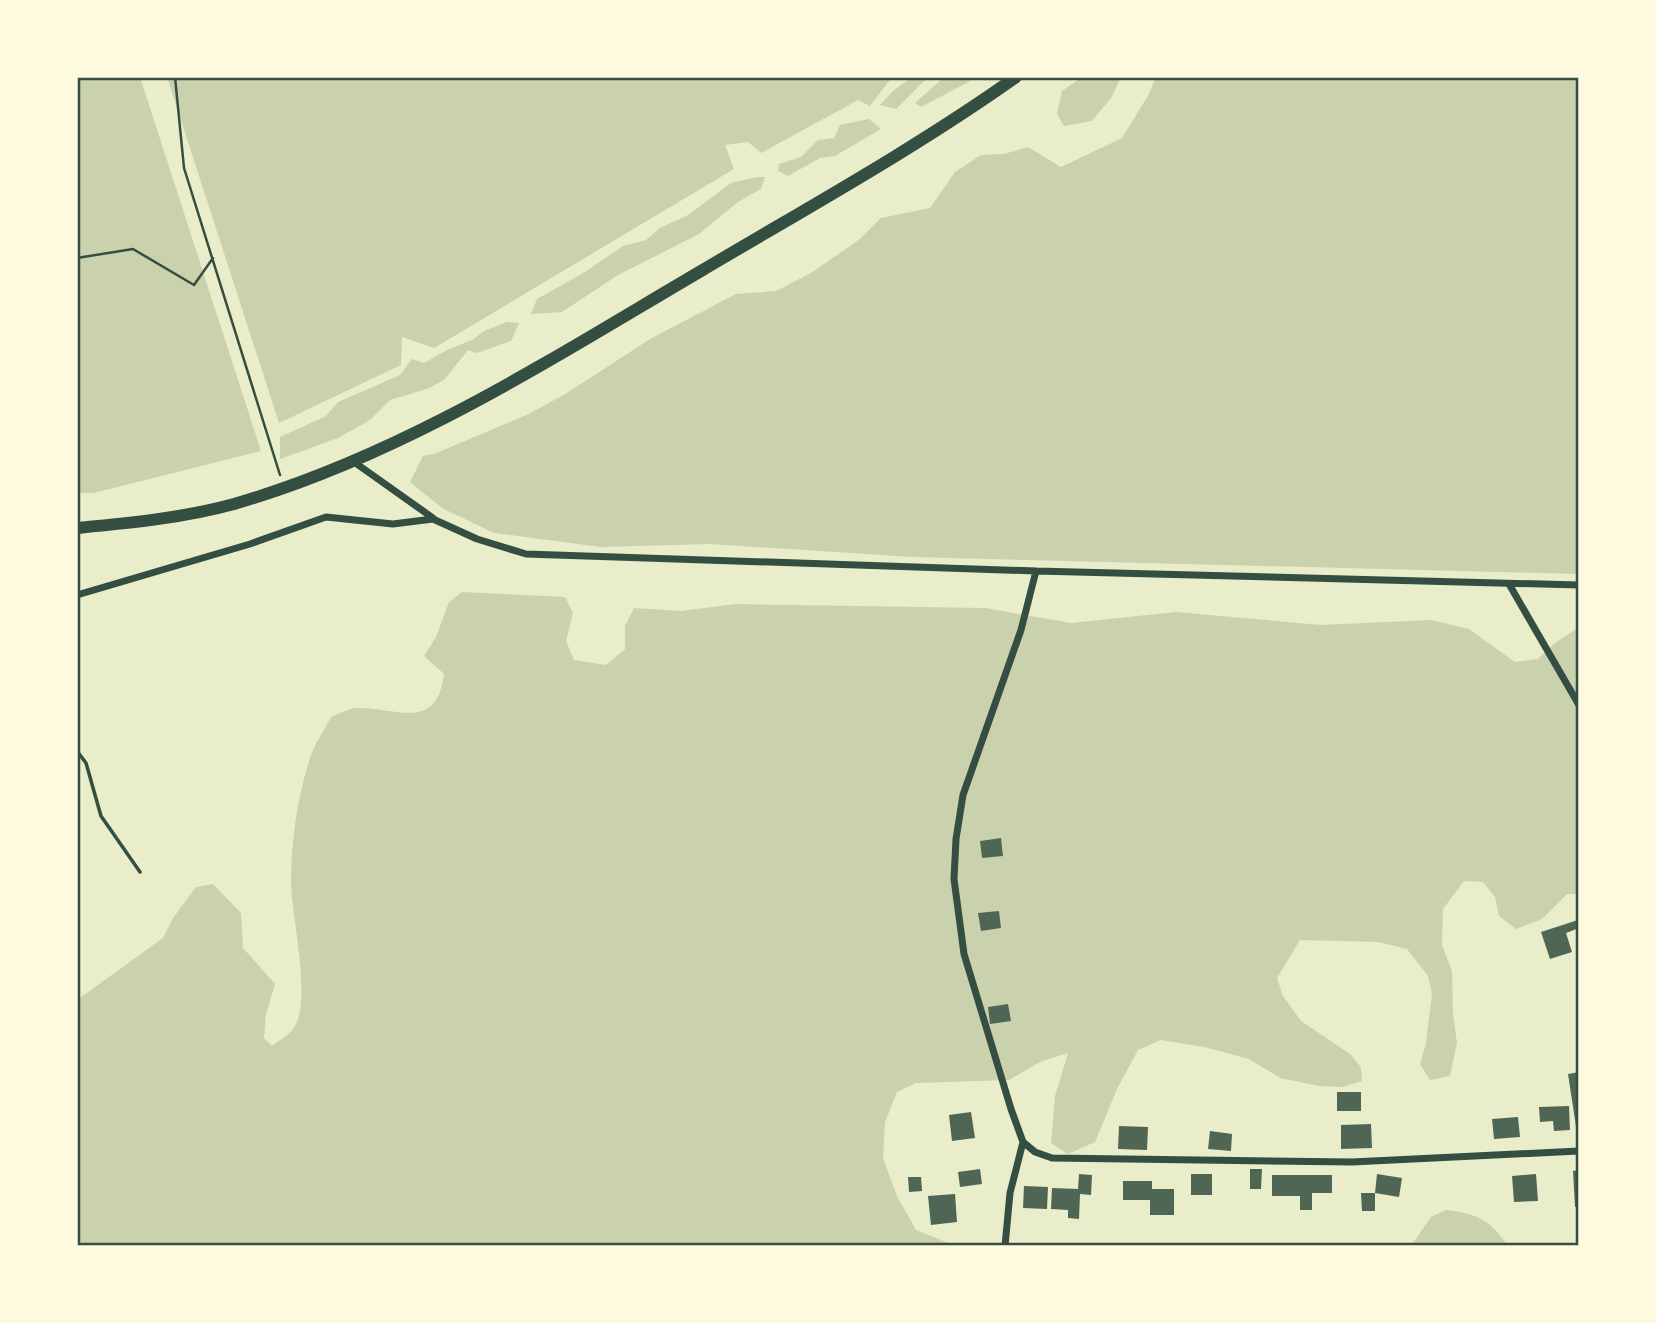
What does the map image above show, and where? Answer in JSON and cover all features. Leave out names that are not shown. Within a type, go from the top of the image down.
[{"type":"main road","points":[[77,528],[176,517],[231,504],[354,462],[430,426],[517,379],[903,152],[1016,77]]},
{"type":"street","points":[[354,462],[433,519],[477,538],[526,554],[1036,571],[1579,584]]},
{"type":"street","points":[[77,595],[250,544],[326,517],[393,524],[433,519]]},
{"type":"street","points":[[1036,571],[1021,630],[963,795],[956,839],[954,879],[964,954],[1010,1109],[1023,1142],[1035,1152],[1052,1158],[1352,1162],[1579,1151]]},
{"type":"street","points":[[1509,584],[1579,705]]},
{"type":"street","points":[[1005,1246],[1010,1193],[1023,1142]]},
{"type":"lane","points":[[77,751],[86,763],[101,816],[140,872]]},
{"type":"path","points":[[175,77],[184,168],[284,488]]},
{"type":"path","points":[[77,258],[133,249],[194,285],[213,258]]},
{"type":"green space","points":[[77,77],[140,77],[261,451],[94,493],[77,493]]},
{"type":"green space","points":[[167,77],[892,77],[870,106],[858,100],[761,153],[748,142],[725,145],[734,169],[434,348],[402,337],[401,365],[279,423]]},
{"type":"green space","points":[[912,77],[978,77],[921,107],[915,103],[942,79],[927,78],[896,109],[880,105]]},
{"type":"green space","points":[[1082,77],[1121,77],[1111,98],[1092,121],[1064,126],[1057,114],[1062,91]]},
{"type":"green space","points":[[1156,77],[1579,77],[1579,574],[912,557],[710,544],[601,547],[494,533],[442,508],[410,482],[423,456],[434,454],[529,414],[567,393],[650,339],[736,294],[776,291],[811,273],[860,239],[881,218],[930,208],[955,172],[981,155],[1004,154],[1028,147],[1061,167],[1122,138],[1149,94]]},
{"type":"green space","points":[[869,119],[881,129],[835,156],[820,158],[788,176],[778,171],[779,164],[801,157],[818,140],[834,138],[840,125]]},
{"type":"green space","points":[[765,177],[761,189],[738,202],[699,234],[618,275],[562,312],[531,314],[537,299],[585,272],[623,246],[646,240],[660,228],[688,215],[731,183]]},
{"type":"green space","points":[[507,322],[519,323],[511,341],[477,353],[468,350],[444,380],[427,389],[390,400],[370,420],[338,438],[280,459],[280,437],[326,416],[338,402],[400,375],[412,359],[424,363],[472,340],[484,331]]},
{"type":"green space","points":[[462,592],[565,597],[573,613],[566,641],[574,660],[606,665],[625,649],[625,626],[634,608],[681,611],[736,604],[985,608],[1071,623],[1176,612],[1321,625],[1431,620],[1469,629],[1515,662],[1538,659],[1576,629],[1579,630],[1579,894],[1567,894],[1542,919],[1516,929],[1499,916],[1495,897],[1483,882],[1464,881],[1443,909],[1442,945],[1452,971],[1457,1043],[1450,1076],[1430,1080],[1420,1064],[1426,1043],[1432,994],[1428,976],[1407,949],[1378,942],[1300,940],[1277,978],[1283,996],[1301,1021],[1350,1054],[1361,1067],[1362,1081],[1343,1087],[1319,1086],[1280,1078],[1249,1059],[1204,1047],[1161,1040],[1138,1050],[1117,1089],[1095,1142],[1068,1154],[1051,1143],[1055,1096],[1068,1053],[1040,1062],[1009,1080],[916,1083],[897,1092],[885,1122],[883,1158],[897,1196],[916,1230],[956,1246],[77,1246],[77,1000],[163,938],[173,918],[196,887],[213,884],[241,913],[243,948],[275,984],[266,1014],[264,1038],[272,1046],[291,1032],[299,1017],[301,1000],[300,958],[291,881],[292,850],[299,801],[311,755],[331,717],[344,711],[357,708],[412,713],[433,704],[440,692],[444,674],[424,656],[436,637],[449,602]]},
{"type":"green space","points":[[1446,1210],[1482,1219],[1508,1246],[1411,1246],[1431,1217]]},
{"type":"building","points":[[1001,838],[1003,856],[982,858],[980,841]]},
{"type":"building","points":[[999,911],[1001,928],[981,931],[978,913]]},
{"type":"building","points":[[1578,920],[1579,928],[1566,933],[1572,952],[1550,959],[1541,932]]},
{"type":"building","points":[[1008,1004],[1011,1021],[990,1024],[988,1007]]},
{"type":"building","points":[[1579,1072],[1579,1133],[1577,1133],[1568,1074]]},
{"type":"building","points":[[1337,1092],[1361,1092],[1361,1111],[1337,1111]]},
{"type":"building","points":[[1569,1106],[1570,1130],[1554,1131],[1553,1121],[1540,1122],[1539,1107]]},
{"type":"building","points":[[971,1112],[975,1138],[952,1141],[949,1115]]},
{"type":"building","points":[[1518,1117],[1520,1137],[1494,1139],[1492,1119]]},
{"type":"building","points":[[1371,1124],[1372,1148],[1341,1149],[1341,1125]]},
{"type":"building","points":[[1119,1126],[1148,1127],[1147,1150],[1118,1149]]},
{"type":"building","points":[[1210,1131],[1232,1134],[1231,1151],[1208,1149]]},
{"type":"building","points":[[980,1169],[982,1184],[960,1187],[958,1172]]},
{"type":"building","points":[[1250,1169],[1262,1169],[1261,1189],[1250,1189]]},
{"type":"building","points":[[1579,1170],[1579,1207],[1575,1207],[1573,1171]]},
{"type":"building","points":[[1079,1174],[1092,1175],[1091,1195],[1080,1194],[1079,1219],[1068,1218],[1068,1210],[1051,1209],[1052,1188],[1078,1189]]},
{"type":"building","points":[[1191,1174],[1212,1174],[1212,1195],[1191,1195]]},
{"type":"building","points":[[1377,1174],[1402,1178],[1399,1197],[1375,1193]]},
{"type":"building","points":[[1536,1174],[1538,1201],[1514,1202],[1512,1176]]},
{"type":"building","points":[[1272,1175],[1332,1175],[1332,1193],[1312,1193],[1312,1210],[1300,1210],[1300,1196],[1272,1196]]},
{"type":"building","points":[[908,1177],[921,1177],[922,1191],[909,1192]]},
{"type":"building","points":[[1123,1181],[1152,1181],[1152,1189],[1174,1189],[1174,1215],[1150,1215],[1150,1200],[1123,1200]]},
{"type":"building","points":[[1024,1186],[1048,1187],[1047,1209],[1023,1208]]},
{"type":"building","points":[[1361,1193],[1375,1193],[1375,1211],[1362,1211]]},
{"type":"building","points":[[955,1194],[957,1222],[931,1225],[928,1196]]}]
